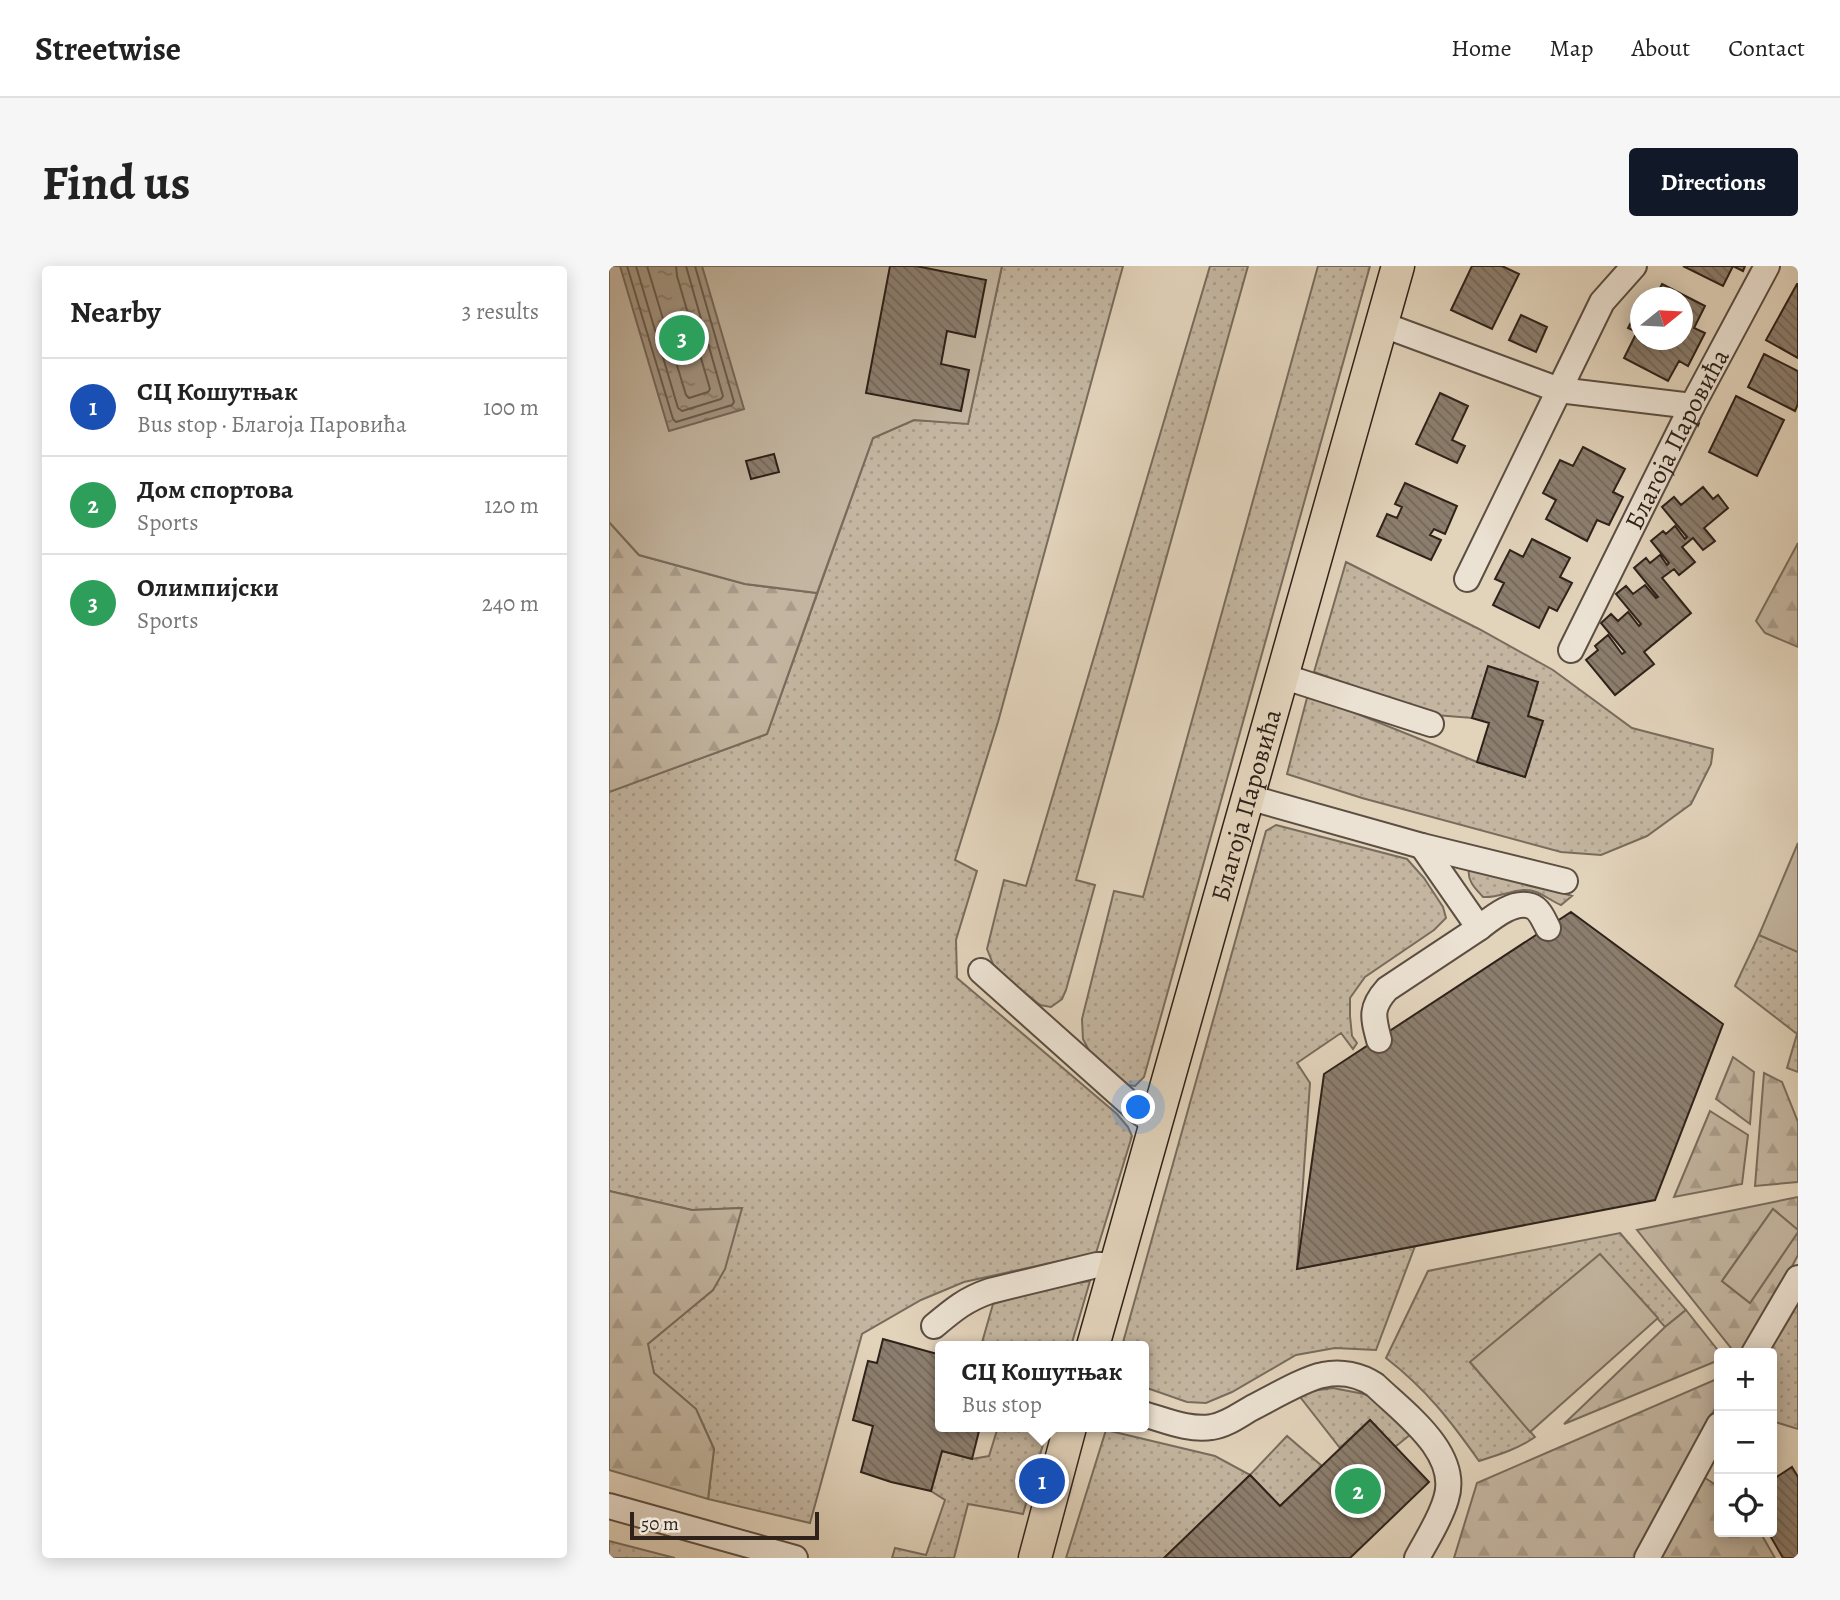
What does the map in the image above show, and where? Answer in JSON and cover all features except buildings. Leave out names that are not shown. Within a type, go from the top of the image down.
[{"type":"main road","name":"Благоја Паровића","points":[[1094,1341],[1398,266]]},
{"type":"main road","points":[[1035,1558],[1069,1432]]},
{"type":"street","points":[[1467,579],[1602,302],[1634,266]]},
{"type":"street","name":"Благоја Паровића","points":[[1571,650],[1692,406],[1767,266]]},
{"type":"street","points":[[1381,324],[1559,390],[1692,406]]},
{"type":"street","points":[[1282,676],[1431,723]]},
{"type":"street","points":[[1248,797],[1422,846],[1565,881]]},
{"type":"street","points":[[1422,846],[1479,928]]},
{"type":"street","points":[[1379,1040],[1373,1016],[1376,1001],[1387,989],[1502,911],[1531,906],[1539,912],[1548,928]]},
{"type":"street","points":[[981,971],[1156,1124]]},
{"type":"street","points":[[934,1326],[958,1306],[990,1291],[1097,1265],[1115,1268]]},
{"type":"street","points":[[1757,1348],[1798,1278]]},
{"type":"street","points":[[1149,1416],[1194,1428],[1210,1427],[1224,1424],[1322,1375],[1352,1375],[1367,1380],[1429,1437],[1443,1457],[1448,1478],[1448,1496],[1417,1558]]},
{"type":"street","points":[[1647,1558],[1714,1435]]},
{"type":"street","points":[[609,1506],[795,1558]]},
{"type":"green space","points":[[609,266],[1002,266],[968,424],[914,420],[873,438],[817,593],[745,584],[639,555],[609,522]]},
{"type":"green space","points":[[1002,266],[1123,266],[998,722],[955,860],[977,871],[956,940],[957,978],[1117,1114],[1132,1136],[1096,1253],[964,1282],[921,1300],[862,1334],[810,1523],[708,1499],[714,1449],[696,1409],[654,1373],[647,1344],[713,1290],[742,1208],[692,1210],[609,1191],[609,792],[767,734],[873,438],[914,420],[968,423]]},
{"type":"green space","points":[[1210,266],[1248,266],[1076,880],[1095,885],[1066,990],[1062,999],[1051,1007],[1040,1005],[995,969],[987,949],[1004,880],[1026,886]]},
{"type":"green space","points":[[1318,266],[1370,266],[1144,1077],[1135,1086],[1122,1084],[1111,1071],[1093,1058],[1083,1039],[1082,1019],[1114,891],[1143,897]]},
{"type":"green space","points":[[609,522],[639,555],[745,584],[817,593],[767,734],[609,792]]},
{"type":"green space","points":[[1798,543],[1798,647],[1765,633],[1756,621]]},
{"type":"green space","points":[[1346,562],[1479,629],[1553,670],[1632,728],[1713,749],[1711,764],[1691,804],[1647,836],[1601,855],[1561,852],[1362,798],[1287,774],[1308,694],[1477,762],[1525,777],[1542,722],[1528,716],[1488,667],[1472,718],[1435,715],[1314,672]]},
{"type":"green space","points":[[1276,825],[1407,859],[1424,878],[1443,907],[1446,918],[1434,930],[1365,977],[1350,998],[1352,1036],[1357,1043],[1353,1049],[1341,1033],[1297,1063],[1310,1083],[1297,1269],[1415,1246],[1376,1350],[1335,1348],[1296,1355],[1232,1392],[1206,1403],[1187,1402],[1149,1389],[1149,1341],[1123,1341],[1266,831]]},
{"type":"green space","points":[[1798,843],[1798,952],[1759,935]]},
{"type":"green space","points":[[1469,870],[1572,896],[1561,905],[1529,890],[1483,897],[1471,881]]},
{"type":"green space","points":[[1759,935],[1798,952],[1798,1072],[1787,1068],[1797,1034],[1735,986]]},
{"type":"green space","points":[[1733,1057],[1754,1072],[1750,1124],[1716,1099]]},
{"type":"green space","points":[[1764,1073],[1782,1082],[1798,1122],[1798,1182],[1755,1186]]},
{"type":"green space","points":[[1710,1111],[1748,1135],[1742,1184],[1674,1197]]},
{"type":"green space","points":[[609,1191],[692,1210],[742,1208],[725,1269],[713,1290],[648,1344],[654,1373],[696,1409],[714,1449],[708,1499],[609,1470]]},
{"type":"green space","points":[[1798,1197],[1798,1230],[1773,1209],[1722,1281],[1750,1303],[1798,1232],[1798,1255],[1749,1348],[1731,1348],[1637,1230]]},
{"type":"green space","points":[[1773,1209],[1798,1232],[1750,1303],[1722,1281]]},
{"type":"green space","points":[[1620,1233],[1686,1310],[1665,1327],[1600,1255],[1470,1362],[1535,1437],[1501,1454],[1479,1461],[1437,1406],[1386,1358],[1428,1271]]},
{"type":"green space","points":[[1600,1254],[1658,1318],[1530,1432],[1470,1362]]},
{"type":"green space","points":[[1090,1281],[1072,1341],[982,1341],[993,1304],[1053,1287]]},
{"type":"green space","points":[[1798,1300],[1798,1429],[1777,1423],[1777,1348],[1770,1348]]},
{"type":"green space","points":[[1686,1310],[1716,1348],[1714,1362],[1564,1424]]},
{"type":"green space","points":[[1714,1380],[1714,1411],[1638,1558],[1454,1558],[1477,1483]]},
{"type":"green space","points":[[1333,1388],[1369,1395],[1416,1430],[1395,1447],[1370,1420],[1340,1448],[1297,1393]]},
{"type":"green space","points":[[996,1432],[1047,1432],[1023,1514],[968,1504],[954,1558],[892,1558],[895,1548],[926,1555],[945,1500],[931,1491],[942,1451],[972,1459],[989,1456]]},
{"type":"green space","points":[[1105,1432],[1215,1456],[1250,1475],[1164,1558],[1066,1558]]},
{"type":"green space","points":[[1287,1436],[1322,1466],[1280,1506],[1250,1475]]},
{"type":"green space","points":[[1702,1476],[1714,1484],[1714,1537],[1763,1537],[1775,1558],[1659,1558]]},
{"type":"green space","points":[[609,1541],[675,1558],[609,1558]]},
{"type":"water","points":[[620,266],[702,266],[744,409],[669,431]]},
{"type":"place","name":"Олимпијски","points":[[682,338]]},
{"type":"place","name":"СЦ Кошутњак","points":[[1042,1481]]},
{"type":"place","name":"Дом спортова","points":[[1358,1491]]}]
